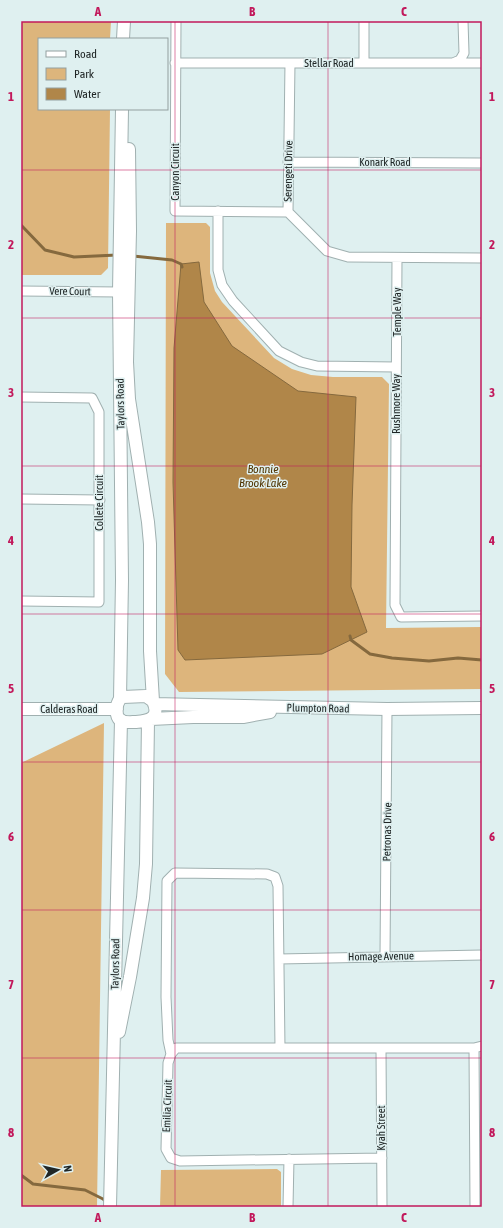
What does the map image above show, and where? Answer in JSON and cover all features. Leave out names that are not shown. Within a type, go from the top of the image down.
[{"type":"street","points":[[123,38],[124,21]]},
{"type":"street","name":"Canyon Circuit","points":[[176,21],[175,210],[218,212],[288,212]]},
{"type":"street","points":[[452,63],[460,60],[464,53],[463,21]]},
{"type":"street","points":[[364,25],[364,63]]},
{"type":"street","name":"Serengeti Drive","points":[[290,62],[288,212],[327,251],[348,257],[482,258]]},
{"type":"street","name":"Stellar Road","points":[[175,63],[482,63]]},
{"type":"street","name":"Taylors Road","points":[[110,1207],[122,580],[119,292],[122,110]]},
{"type":"street","points":[[113,1052],[120,1029],[144,898],[149,720],[155,713],[150,651],[150,544],[129,399],[127,362],[130,169],[128,143],[122,132]]},
{"type":"street","name":"Konark Road","points":[[288,162],[482,163]]},
{"type":"street","name":"Rushmore Way","points":[[218,212],[218,270],[222,285],[233,301],[280,351],[301,362],[317,366],[396,367],[395,605],[401,617],[482,616]]},
{"type":"street","name":"Temple Way","points":[[396,367],[397,258]]},
{"type":"street","name":"Vere Court","points":[[21,291],[119,292]]},
{"type":"street","name":"Collete Circuit","points":[[21,397],[92,398],[99,412],[100,500],[99,602],[21,601]]},
{"type":"street","points":[[21,499],[100,500]]},
{"type":"street","points":[[154,702],[146,696],[128,697],[119,709],[129,722],[193,717],[244,717],[292,707]]},
{"type":"street","name":"Plumpton Road","points":[[154,702],[387,709],[482,708]]},
{"type":"street","name":"Calderas Road","points":[[21,709],[119,709]]},
{"type":"street","name":"Petronas Drive","points":[[385,956],[387,709]]},
{"type":"street","points":[[171,1054],[168,1040],[166,997],[166,881],[175,873],[268,874],[275,877],[278,886],[280,1048]]},
{"type":"street","name":"Homage Avenue","points":[[279,959],[482,955]]},
{"type":"street","points":[[171,1054],[176,1048],[478,1047],[478,1141],[475,1207]]},
{"type":"street","name":"Kyah Street","points":[[381,1048],[382,1207]]},
{"type":"street","name":"Emilia Circuit","points":[[171,1054],[168,1064],[166,1149],[171,1158],[180,1161],[382,1158]]},
{"type":"street","points":[[288,1207],[289,1159]]},
{"type":"green space","points":[[21,21],[111,21],[110,38],[38,38],[38,110],[110,110],[108,268],[101,275],[21,275]]},
{"type":"green space","name":"Bonnie Brook Lake","points":[[166,223],[206,223],[210,227],[210,273],[215,291],[222,302],[274,358],[292,369],[311,375],[333,377],[382,377],[389,384],[386,628],[482,627],[482,689],[179,692],[165,674]]},
{"type":"green space","points":[[104,723],[97,1207],[21,1207],[21,763]]},
{"type":"green space","points":[[277,1169],[281,1172],[281,1207],[160,1207],[161,1170]]},
{"type":"water","name":"Bonnie Brook Lake","points":[[199,262],[204,302],[232,346],[298,391],[356,397],[351,587],[367,632],[322,654],[185,660],[178,650],[173,482],[174,348],[181,264]]},
{"type":"waterway","points":[[21,225],[45,250],[74,257],[117,255]]},
{"type":"waterway","points":[[133,256],[172,260],[181,264],[182,267]]},
{"type":"waterway","points":[[350,636],[351,640],[370,654],[392,658],[429,661],[458,658],[482,660]]},
{"type":"waterway","points":[[21,1175],[33,1184],[85,1190],[107,1202]]}]
